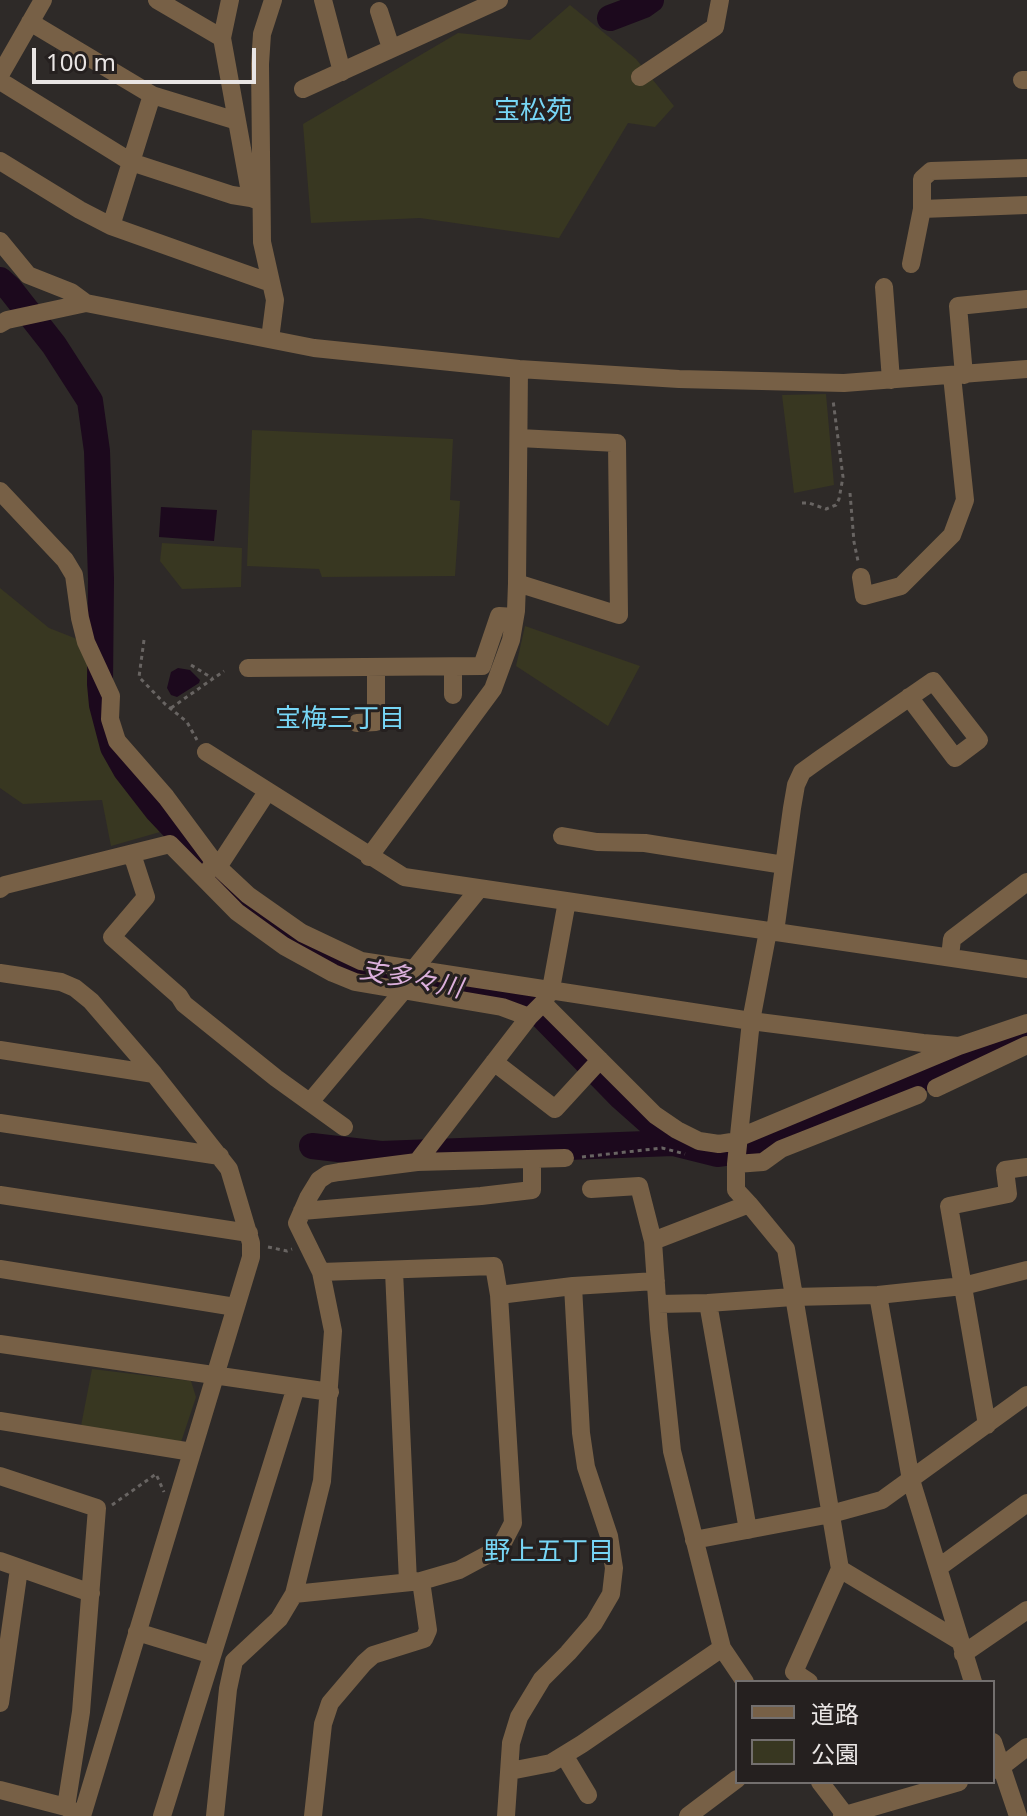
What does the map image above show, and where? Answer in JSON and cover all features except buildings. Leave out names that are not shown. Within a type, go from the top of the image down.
[{"type":"street","points":[[0,75],[43,0]]},
{"type":"street","points":[[157,0],[222,38]]},
{"type":"street","points":[[230,0],[222,38],[275,300],[270,339]]},
{"type":"street","points":[[256,200],[262,34],[273,0]]},
{"type":"street","points":[[323,0],[342,72]]},
{"type":"street","points":[[640,77],[715,27],[720,0]]},
{"type":"street","points":[[303,89],[494,1]]},
{"type":"street","points":[[379,11],[391,48]]},
{"type":"street","points":[[30,22],[152,95],[237,121]]},
{"type":"street","points":[[0,81],[131,162],[256,200]]},
{"type":"street","points":[[111,226],[152,95]]},
{"type":"street","points":[[0,161],[111,226],[271,283]]},
{"type":"street","points":[[911,264],[922,209],[922,179],[931,171],[1027,168]]},
{"type":"street","points":[[922,209],[1027,205]]},
{"type":"street","points":[[0,241],[28,275],[71,292],[86,303]]},
{"type":"street","points":[[884,287],[891,380]]},
{"type":"street","points":[[861,577],[864,596],[901,586],[952,535],[965,500],[958,376],[958,306],[1027,299]]},
{"type":"street","points":[[6,319],[86,303],[314,348],[519,369],[679,379],[844,383],[1027,369]]},
{"type":"street","points":[[369,857],[493,689],[511,640],[517,583],[519,369]]},
{"type":"street","points":[[517,583],[619,615],[617,443],[519,438]]},
{"type":"street","points":[[0,491],[65,560],[74,575],[86,642],[111,696],[110,719],[117,741],[166,797],[218,867],[248,895],[302,933],[361,961],[547,996],[959,1046]]},
{"type":"street","points":[[248,668],[482,666],[499,616],[515,617]]},
{"type":"street","points":[[357,723],[376,722],[376,667]]},
{"type":"street","points":[[453,667],[453,695]]},
{"type":"street","points":[[806,1680],[794,1672],[840,1569],[786,1249],[736,1190],[737,1151],[751,1021],[784,865],[796,785],[802,772],[909,697]]},
{"type":"street","points":[[206,752],[404,877],[1027,969]]},
{"type":"street","points":[[218,867],[267,792]]},
{"type":"street","points":[[562,836],[597,842],[645,843],[784,865]]},
{"type":"street","points":[[2,886],[170,844],[237,912],[284,946],[333,973],[355,982],[502,1007],[529,1017]]},
{"type":"street","points":[[132,854],[146,897],[112,937],[179,996],[184,1004],[276,1078],[344,1127]]},
{"type":"street","points":[[196,869],[218,867]]},
{"type":"street","points":[[950,957],[952,939],[1027,882]]},
{"type":"street","points":[[414,969],[479,889]]},
{"type":"street","points":[[417,1162],[547,996],[567,901]]},
{"type":"street","points":[[0,973],[61,982],[75,988],[91,1001],[229,1169],[250,1238],[251,1257],[216,1374],[137,1632],[77,1813]]},
{"type":"street","points":[[310,1102],[404,990]]},
{"type":"street","points":[[547,996],[600,1060],[655,1115],[699,1141],[719,1144],[763,1162],[781,1149],[927,1091],[1027,1045]]},
{"type":"street","points":[[737,1151],[959,1046],[1027,1023]]},
{"type":"street","points":[[0,1050],[154,1074]]},
{"type":"street","points":[[494,1062],[555,1109],[600,1060]]},
{"type":"street","points":[[0,1123],[220,1156]]},
{"type":"street","points":[[215,1816],[228,1689],[234,1661],[279,1619],[294,1594],[322,1481],[333,1331],[321,1272],[297,1223],[302,1211],[319,1180],[328,1174],[417,1162],[573,1157]]},
{"type":"street","points":[[302,1211],[532,1190],[532,1159]]},
{"type":"street","points":[[987,1425],[949,1206],[1008,1194],[1005,1170],[1027,1167]]},
{"type":"street","points":[[591,1189],[639,1186],[653,1241],[669,1438],[722,1648],[744,1680]]},
{"type":"street","points":[[0,1195],[250,1238]]},
{"type":"street","points":[[653,1241],[749,1204]]},
{"type":"street","points":[[294,1594],[414,1581],[459,1570],[500,1548],[513,1523],[499,1295],[494,1266],[321,1272]]},
{"type":"street","points":[[0,1269],[235,1307]]},
{"type":"street","points":[[658,1304],[878,1295],[963,1286],[1027,1270]]},
{"type":"street","points":[[313,1816],[323,1724],[330,1703],[373,1655],[424,1639],[428,1630],[414,1581],[394,1271]]},
{"type":"street","points":[[499,1295],[656,1281]]},
{"type":"street","points":[[506,1816],[511,1743],[519,1717],[542,1679],[594,1623],[611,1594],[614,1568],[609,1536],[586,1467],[581,1433],[573,1286]]},
{"type":"street","points":[[878,1295],[911,1480],[972,1680]]},
{"type":"street","points":[[708,1303],[748,1530]]},
{"type":"street","points":[[0,1344],[330,1392]]},
{"type":"street","points":[[162,1816],[296,1387]]},
{"type":"street","points":[[694,1540],[831,1514],[882,1500],[1027,1395]]},
{"type":"street","points":[[0,1421],[192,1452]]},
{"type":"street","points":[[0,1476],[97,1508],[81,1712],[77,1813]]},
{"type":"street","points":[[938,1568],[1027,1503]]},
{"type":"street","points":[[0,1561],[91,1593]]},
{"type":"street","points":[[0,1703],[19,1569]]},
{"type":"street","points":[[840,1569],[961,1647]]},
{"type":"street","points":[[961,1647],[1027,1610]]},
{"type":"street","points":[[137,1632],[212,1655]]},
{"type":"street","points":[[510,1771],[551,1763],[722,1648]]},
{"type":"street","points":[[1018,1816],[997,1768],[1027,1747]]},
{"type":"street","points":[[564,1755],[588,1795]]},
{"type":"street","points":[[688,1816],[735,1781]]},
{"type":"street","points":[[821,1784],[844,1816],[952,1784]]},
{"type":"street","points":[[0,1790],[77,1813]]},
{"type":"path","points":[[802,503],[821,509],[831,508],[836,505],[841,492],[843,477],[832,397]]},
{"type":"path","points":[[850,493],[861,577]]},
{"type":"path","points":[[144,640],[139,677],[187,722],[206,752]]},
{"type":"path","points":[[191,665],[213,679]]},
{"type":"path","points":[[171,709],[224,671]]},
{"type":"path","points":[[573,1157],[662,1148],[687,1155]]},
{"type":"path","points":[[250,1238],[287,1251],[307,1243]]},
{"type":"path","points":[[97,1508],[111,1506],[156,1474],[165,1493],[177,1500]]},
{"type":"green space","points":[[570,5],[636,59],[674,106],[655,127],[628,123],[559,238],[420,218],[311,223],[303,124],[458,33],[530,40]]},
{"type":"green space","points":[[826,394],[834,485],[794,493],[782,395]]},
{"type":"green space","points":[[252,430],[453,439],[450,500],[460,501],[455,576],[322,577],[319,569],[247,566]]},
{"type":"green space","points":[[162,543],[242,548],[241,587],[182,589],[160,561]]},
{"type":"green space","points":[[0,588],[49,628],[77,639],[94,678],[94,698],[105,754],[160,832],[111,846],[102,800],[23,804],[0,788]]},
{"type":"green space","points":[[525,626],[640,666],[608,726],[516,666]]},
{"type":"green space","points":[[92,1369],[191,1381],[196,1397],[181,1442],[81,1426]]},
{"type":"shaded area","points":[[161,507],[217,510],[214,541],[159,537]]},
{"type":"shaded area","points":[[178,668],[190,670],[200,680],[177,697],[171,695],[167,688],[171,672]]},
{"type":"waterway","points":[[610,18],[651,0]]},
{"type":"waterway","name":"支多々川","points":[[0,280],[54,345],[90,401],[97,451],[100,684],[113,747],[126,770],[157,810],[236,899],[279,933],[350,970],[519,1000],[543,1017],[620,1096],[673,1143],[717,1154],[761,1148],[993,1048],[1027,1037]]},
{"type":"waterway","points":[[312,1146],[381,1154],[673,1143]]},
{"type":"district","name":"宝松苑","points":[[533,112]]},
{"type":"district","name":"宝梅三丁目","points":[[340,720]]},
{"type":"district","name":"野上五丁目","points":[[549,1553]]}]
